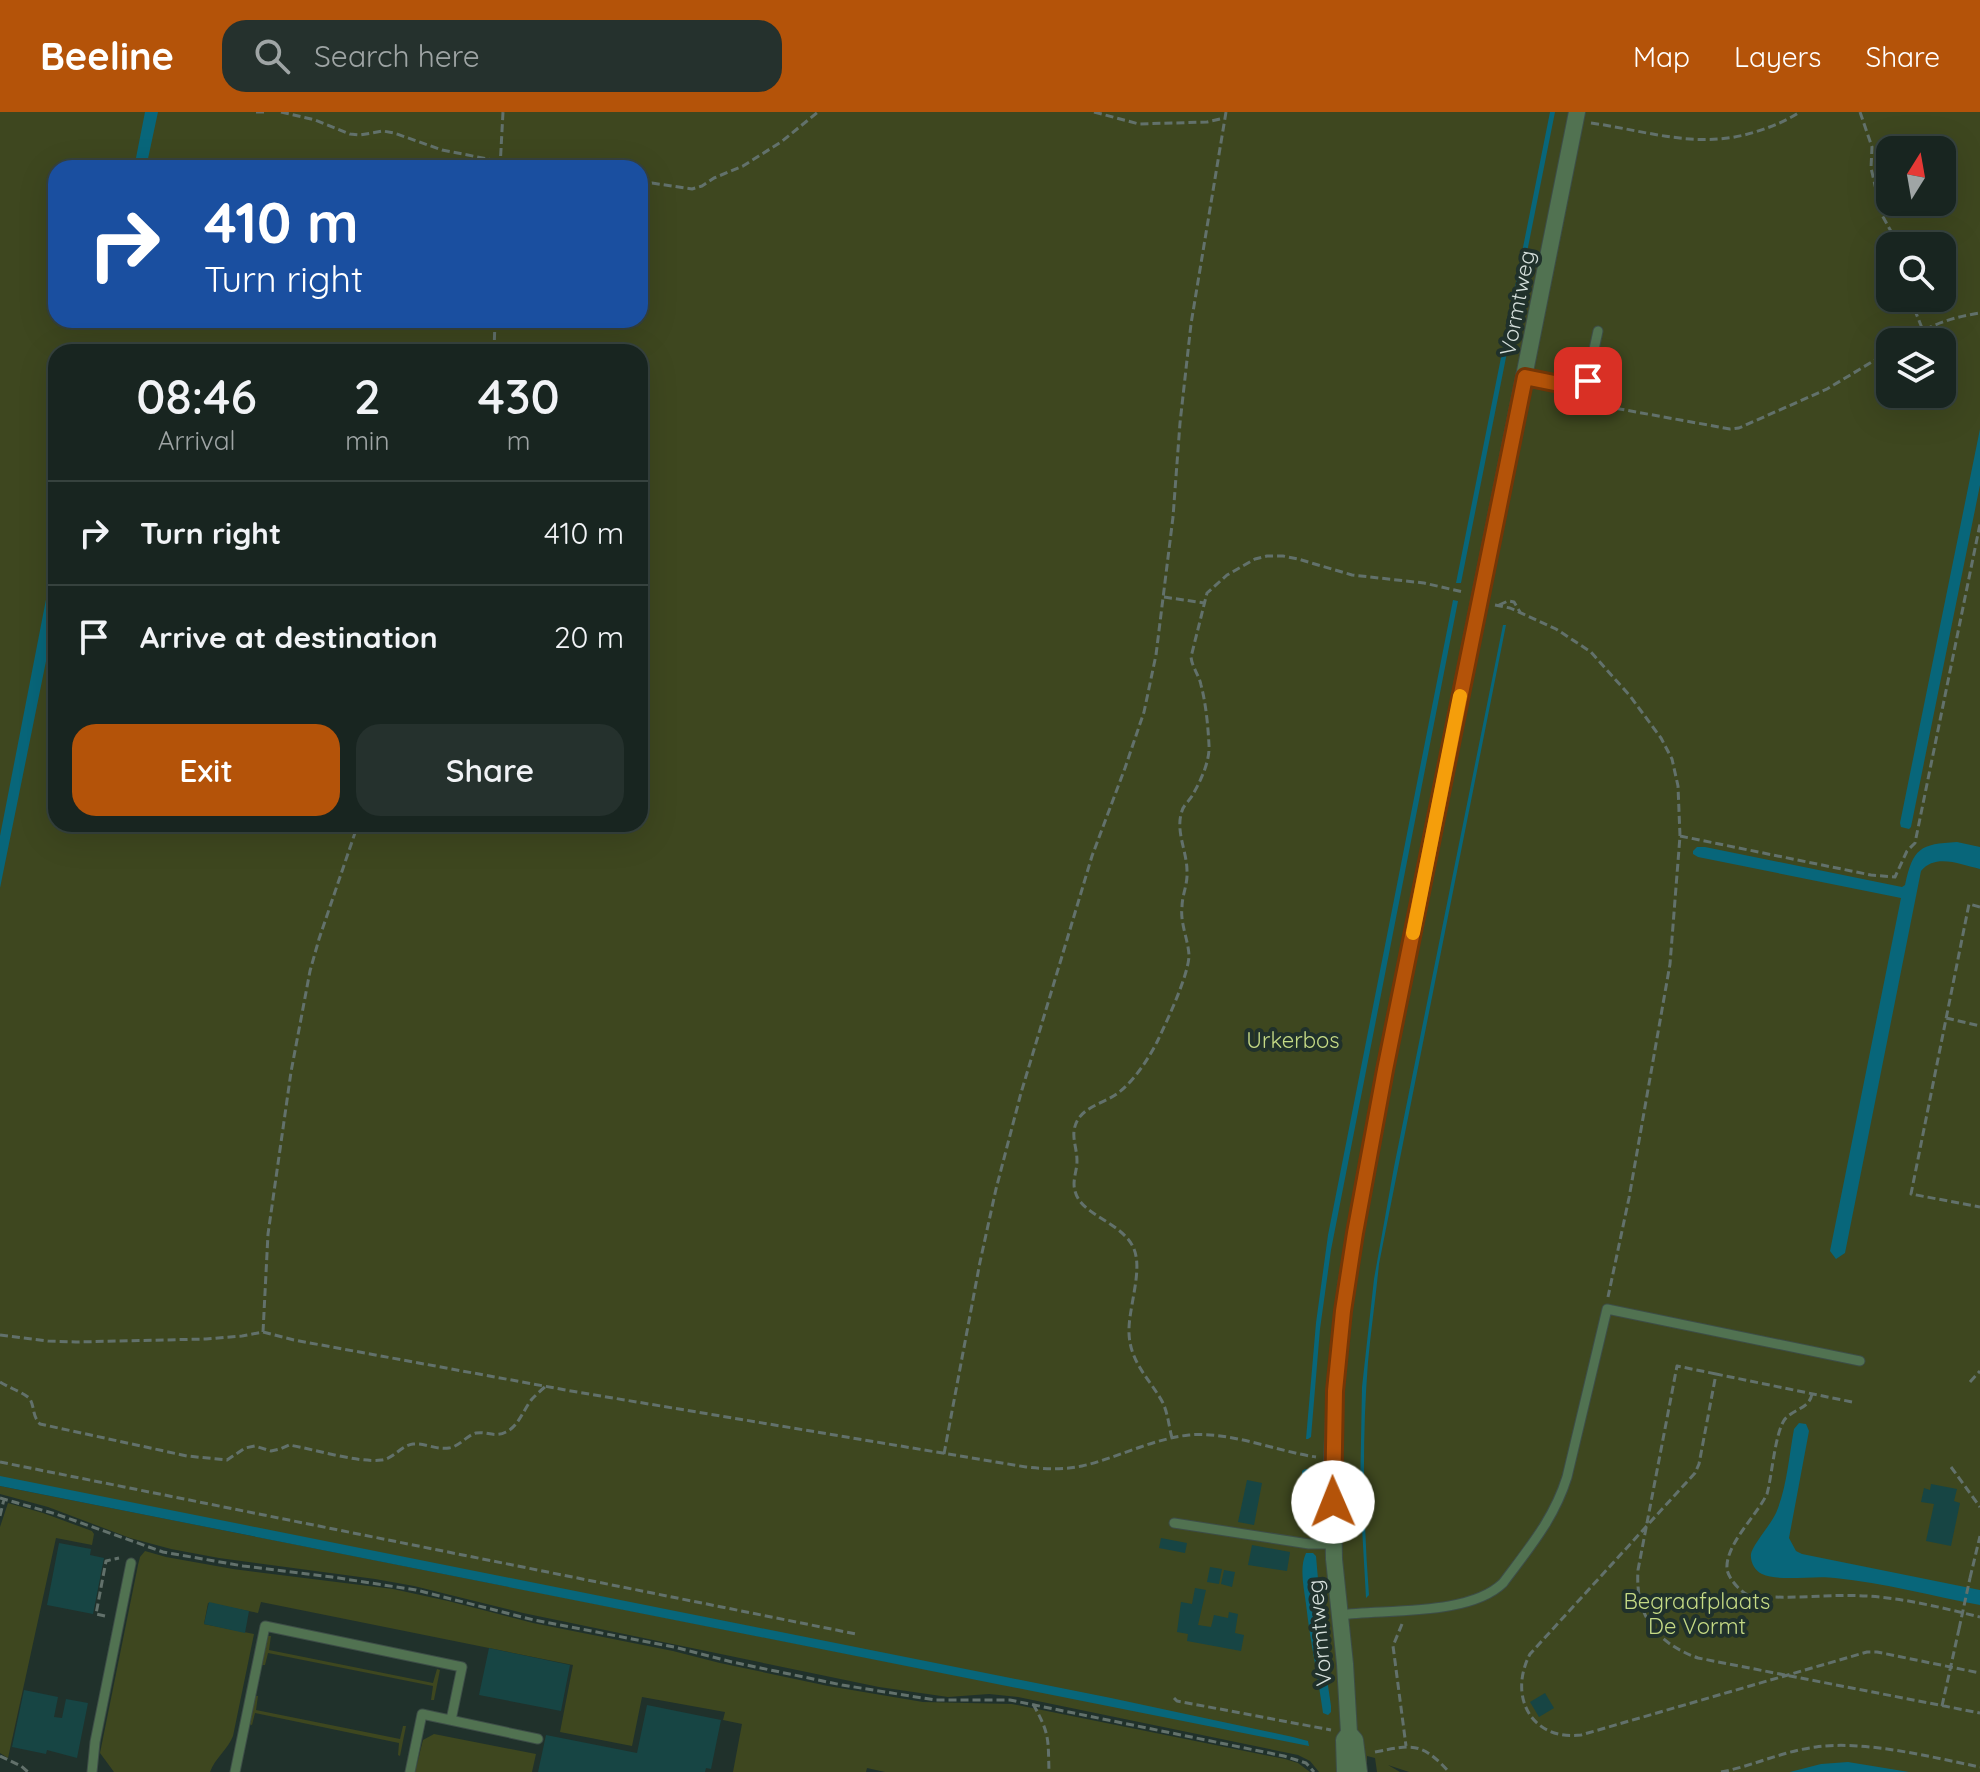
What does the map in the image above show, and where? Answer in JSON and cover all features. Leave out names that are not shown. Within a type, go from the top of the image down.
[{"type":"street","name":"Vormtweg","points":[[1359,1772],[1355,1740],[1349,1733],[1334,1544],[1332,1460],[1343,1311],[1384,1076],[1577,112]]},
{"type":"street","name":"Vormtweg","points":[[1345,1772],[1344,1740],[1349,1733]]},
{"type":"lane","points":[[1525,377],[1576,388],[1586,386],[1598,331]]},
{"type":"lane","points":[[1340,1615],[1462,1603],[1496,1590],[1503,1583],[1554,1513],[1564,1488],[1607,1309],[1860,1361]]},
{"type":"lane","points":[[1174,1523],[1309,1544],[1334,1544]]},
{"type":"lane","points":[[92,1772],[127,1560]]},
{"type":"lane","points":[[235,1772],[265,1626],[462,1667],[451,1720]]},
{"type":"lane","points":[[410,1772],[422,1714],[538,1739]]},
{"type":"path","points":[[256,112],[266,112]]},
{"type":"path","points":[[281,112],[315,120],[350,134],[383,131],[427,146],[496,160]]},
{"type":"path","points":[[501,160],[503,112]]},
{"type":"path","points":[[648,184],[692,189],[702,186],[774,147],[818,112]]},
{"type":"path","points":[[1094,112],[1139,124],[1207,122],[1225,118]]},
{"type":"path","points":[[944,1454],[980,1262],[1025,1078],[1072,917],[1144,712],[1156,655],[1191,324],[1226,112]]},
{"type":"path","points":[[1592,123],[1674,138],[1716,141],[1773,126],[1800,112]]},
{"type":"path","points":[[1860,112],[1872,147],[1871,168],[1882,215],[1891,232]]},
{"type":"path","points":[[1926,328],[1980,313]]},
{"type":"path","points":[[1578,401],[1730,429],[1739,428],[1827,389],[1876,359]]},
{"type":"path","points":[[1680,836],[1871,875],[1895,877],[1907,851],[1915,843],[1980,524]]},
{"type":"path","points":[[1172,1438],[1163,1404],[1134,1360],[1131,1346],[1129,1333],[1136,1252],[1121,1231],[1080,1202],[1075,1193],[1077,1160],[1074,1129],[1078,1118],[1118,1094],[1146,1060],[1188,969],[1189,953],[1182,907],[1187,871],[1180,827],[1182,810],[1200,782],[1210,749],[1201,683],[1191,657],[1207,593],[1227,575],[1255,559],[1267,556],[1298,559],[1339,572],[1450,589]]},
{"type":"path","points":[[1164,597],[1204,603]]},
{"type":"path","points":[[1499,605],[1564,633],[1591,652],[1656,730],[1672,759],[1678,786],[1680,836],[1670,964],[1607,1309]]},
{"type":"path","points":[[263,1332],[268,1234],[293,1059],[310,971],[355,832]]},
{"type":"path","points":[[1980,907],[1969,904],[1911,1194],[1980,1207]]},
{"type":"path","points":[[1946,1018],[1980,1026]]},
{"type":"path","points":[[0,1335],[76,1342],[206,1339],[263,1332],[546,1386],[1026,1467],[1062,1469],[1190,1435],[1220,1437],[1325,1459]]},
{"type":"path","points":[[1852,1402],[1677,1366],[1638,1570],[1638,1597],[1659,1636],[1698,1658],[1980,1713]]},
{"type":"path","points":[[1970,1382],[1980,1371]]},
{"type":"path","points":[[1716,1374],[1697,1469],[1530,1654],[1522,1674],[1521,1695],[1538,1724],[1559,1735],[1581,1735],[1872,1651],[1980,1673]]},
{"type":"path","points":[[0,1382],[30,1400],[33,1417],[40,1424],[187,1456],[227,1460],[245,1448],[255,1446],[271,1451],[289,1445],[371,1460],[395,1456],[413,1444],[448,1449],[473,1434],[493,1436],[515,1426],[533,1398],[546,1386]]},
{"type":"path","points":[[1812,1394],[1808,1404],[1790,1415],[1782,1425],[1767,1494],[1730,1556],[1727,1570],[1734,1582],[1751,1596],[1865,1596],[1980,1617]]},
{"type":"path","points":[[0,1462],[856,1634]]},
{"type":"path","points":[[1951,1467],[1980,1507]]},
{"type":"path","points":[[0,1516],[2,1498],[163,1552],[416,1590],[534,1620],[856,1687],[935,1700],[994,1699],[1033,1704],[1301,1760],[1313,1770]]},
{"type":"path","points":[[1942,1706],[1980,1536]]},
{"type":"path","points":[[98,1614],[106,1561],[127,1560]]},
{"type":"path","points":[[1406,1746],[1393,1646],[1409,1609]]},
{"type":"path","points":[[1174,1698],[1349,1733]]},
{"type":"path","points":[[1033,1704],[1046,1731],[1049,1772]]},
{"type":"path","points":[[1721,1772],[1799,1750],[1830,1745],[1874,1748],[1980,1767]]},
{"type":"path","points":[[1370,1752],[1406,1746],[1423,1750],[1449,1772]]},
{"type":"path","points":[[0,1756],[28,1772]]},
{"type":"path","points":[[1306,1772],[1313,1770]]},
{"type":"green space","name":"Urkerbos","points":[[0,112],[1980,112],[1980,1772],[1409,1772],[1388,1765],[1400,1772],[1377,1772],[1375,1758],[1367,1756],[1367,1772],[1319,1772],[1310,1761],[1298,1755],[1018,1697],[989,1694],[948,1697],[879,1687],[523,1613],[414,1586],[171,1549],[0,1494],[0,1486],[1309,1745],[0,1482]]},
{"type":"green space","points":[[8,1503],[43,1513],[94,1534],[92,1545],[56,1538],[8,1758],[0,1753],[0,1527]]},
{"type":"green space","points":[[145,1551],[233,1569],[393,1589],[533,1623],[828,1686],[923,1702],[1012,1704],[1285,1759],[1298,1763],[1310,1772],[885,1772],[867,1768],[866,1772],[733,1772],[742,1724],[723,1720],[725,1712],[642,1697],[632,1746],[560,1732],[573,1665],[261,1602],[258,1613],[208,1603],[204,1624],[254,1634],[233,1736],[210,1772],[114,1772],[100,1753],[138,1565]]},
{"type":"green space","points":[[268,1636],[271,1636],[269,1650],[433,1683],[437,1669],[440,1670],[434,1700],[431,1700],[433,1686],[268,1653],[265,1665],[262,1665]]},
{"type":"green space","points":[[255,1696],[258,1696],[256,1710],[400,1739],[403,1726],[406,1726],[400,1756],[399,1743],[255,1713],[252,1725],[249,1724]]},
{"type":"green space","points":[[434,1734],[536,1754],[532,1772],[415,1772],[423,1740]]},
{"type":"water","points":[[145,112],[158,112],[148,160],[136,160]]},
{"type":"water","points":[[1550,112],[1555,112],[1461,583],[1456,583]]},
{"type":"water","points":[[1980,429],[1980,485],[1909,829],[1901,827],[1900,823]]},
{"type":"water","points":[[48,589],[48,651],[0,888],[0,836]]},
{"type":"water","points":[[1453,600],[1458,601],[1331,1250],[1320,1329],[1311,1437],[1306,1439],[1316,1323],[1328,1235]]},
{"type":"water","points":[[1503,625],[1506,625],[1379,1264],[1365,1420],[1364,1507],[1369,1595],[1366,1598],[1360,1492],[1362,1387],[1374,1279]]},
{"type":"water","points":[[1957,842],[1980,847],[1980,869],[1941,861],[1921,871],[1845,1253],[1836,1259],[1830,1251],[1901,898],[1698,857],[1693,851],[1697,847],[1705,847],[1902,887],[1911,863],[1920,850],[1934,844]]},
{"type":"water","points":[[1799,1423],[1806,1424],[1809,1431],[1789,1538],[1796,1551],[1980,1590],[1980,1605],[1853,1580],[1777,1578],[1757,1571],[1751,1554],[1780,1503],[1794,1429]]},
{"type":"water","points":[[1312,1469],[1316,1476],[1316,1530],[1310,1533],[1305,1533],[1303,1528],[1302,1471]]},
{"type":"water","points":[[0,1476],[1111,1698],[1293,1737],[1308,1741],[1309,1746],[0,1486]]},
{"type":"water","points":[[1306,1553],[1316,1556],[1331,1706],[1328,1715],[1323,1713],[1303,1585]]},
{"type":"water","points":[[1848,1762],[1909,1772],[1790,1772],[1821,1764]]},
{"type":"building","points":[[1247,1480],[1262,1483],[1254,1525],[1238,1522]]},
{"type":"building","points":[[1931,1484],[1957,1489],[1954,1501],[1960,1503],[1951,1546],[1926,1541],[1934,1504],[1921,1502],[1924,1488],[1930,1490]]},
{"type":"building","points":[[1161,1538],[1187,1543],[1185,1553],[1159,1548]]},
{"type":"building","points":[[59,1543],[91,1549],[90,1555],[104,1558],[93,1614],[47,1605]]},
{"type":"building","points":[[1252,1545],[1290,1552],[1287,1571],[1248,1565]]},
{"type":"building","points":[[1210,1567],[1222,1569],[1219,1584],[1207,1582]]},
{"type":"building","points":[[1224,1570],[1235,1572],[1232,1587],[1221,1584]]},
{"type":"building","points":[[1195,1588],[1206,1590],[1198,1625],[1211,1627],[1214,1615],[1228,1618],[1229,1612],[1238,1614],[1235,1633],[1244,1635],[1241,1651],[1187,1641],[1188,1634],[1177,1632],[1181,1602],[1192,1604]]},
{"type":"building","points":[[209,1602],[249,1611],[245,1633],[204,1624]]},
{"type":"building","points":[[489,1648],[570,1665],[561,1711],[479,1695]]},
{"type":"building","points":[[24,1690],[58,1697],[54,1717],[62,1718],[66,1699],[88,1703],[77,1758],[47,1750],[46,1754],[12,1747]]},
{"type":"building","points":[[1545,1693],[1554,1708],[1539,1717],[1530,1702]]},
{"type":"building","points":[[647,1705],[721,1720],[711,1769],[706,1768],[705,1772],[538,1772],[546,1735],[637,1753]]},
{"type":"slow traffic","points":[[1413,933],[1460,696]]},
{"type":"route","points":[[1333,1502],[1335,1391],[1355,1233],[1525,377],[1579,388],[1586,386],[1588,381]]},
{"type":"park label","name":"Begraafplaats De Vormt","points":[[1697,1614]]}]
